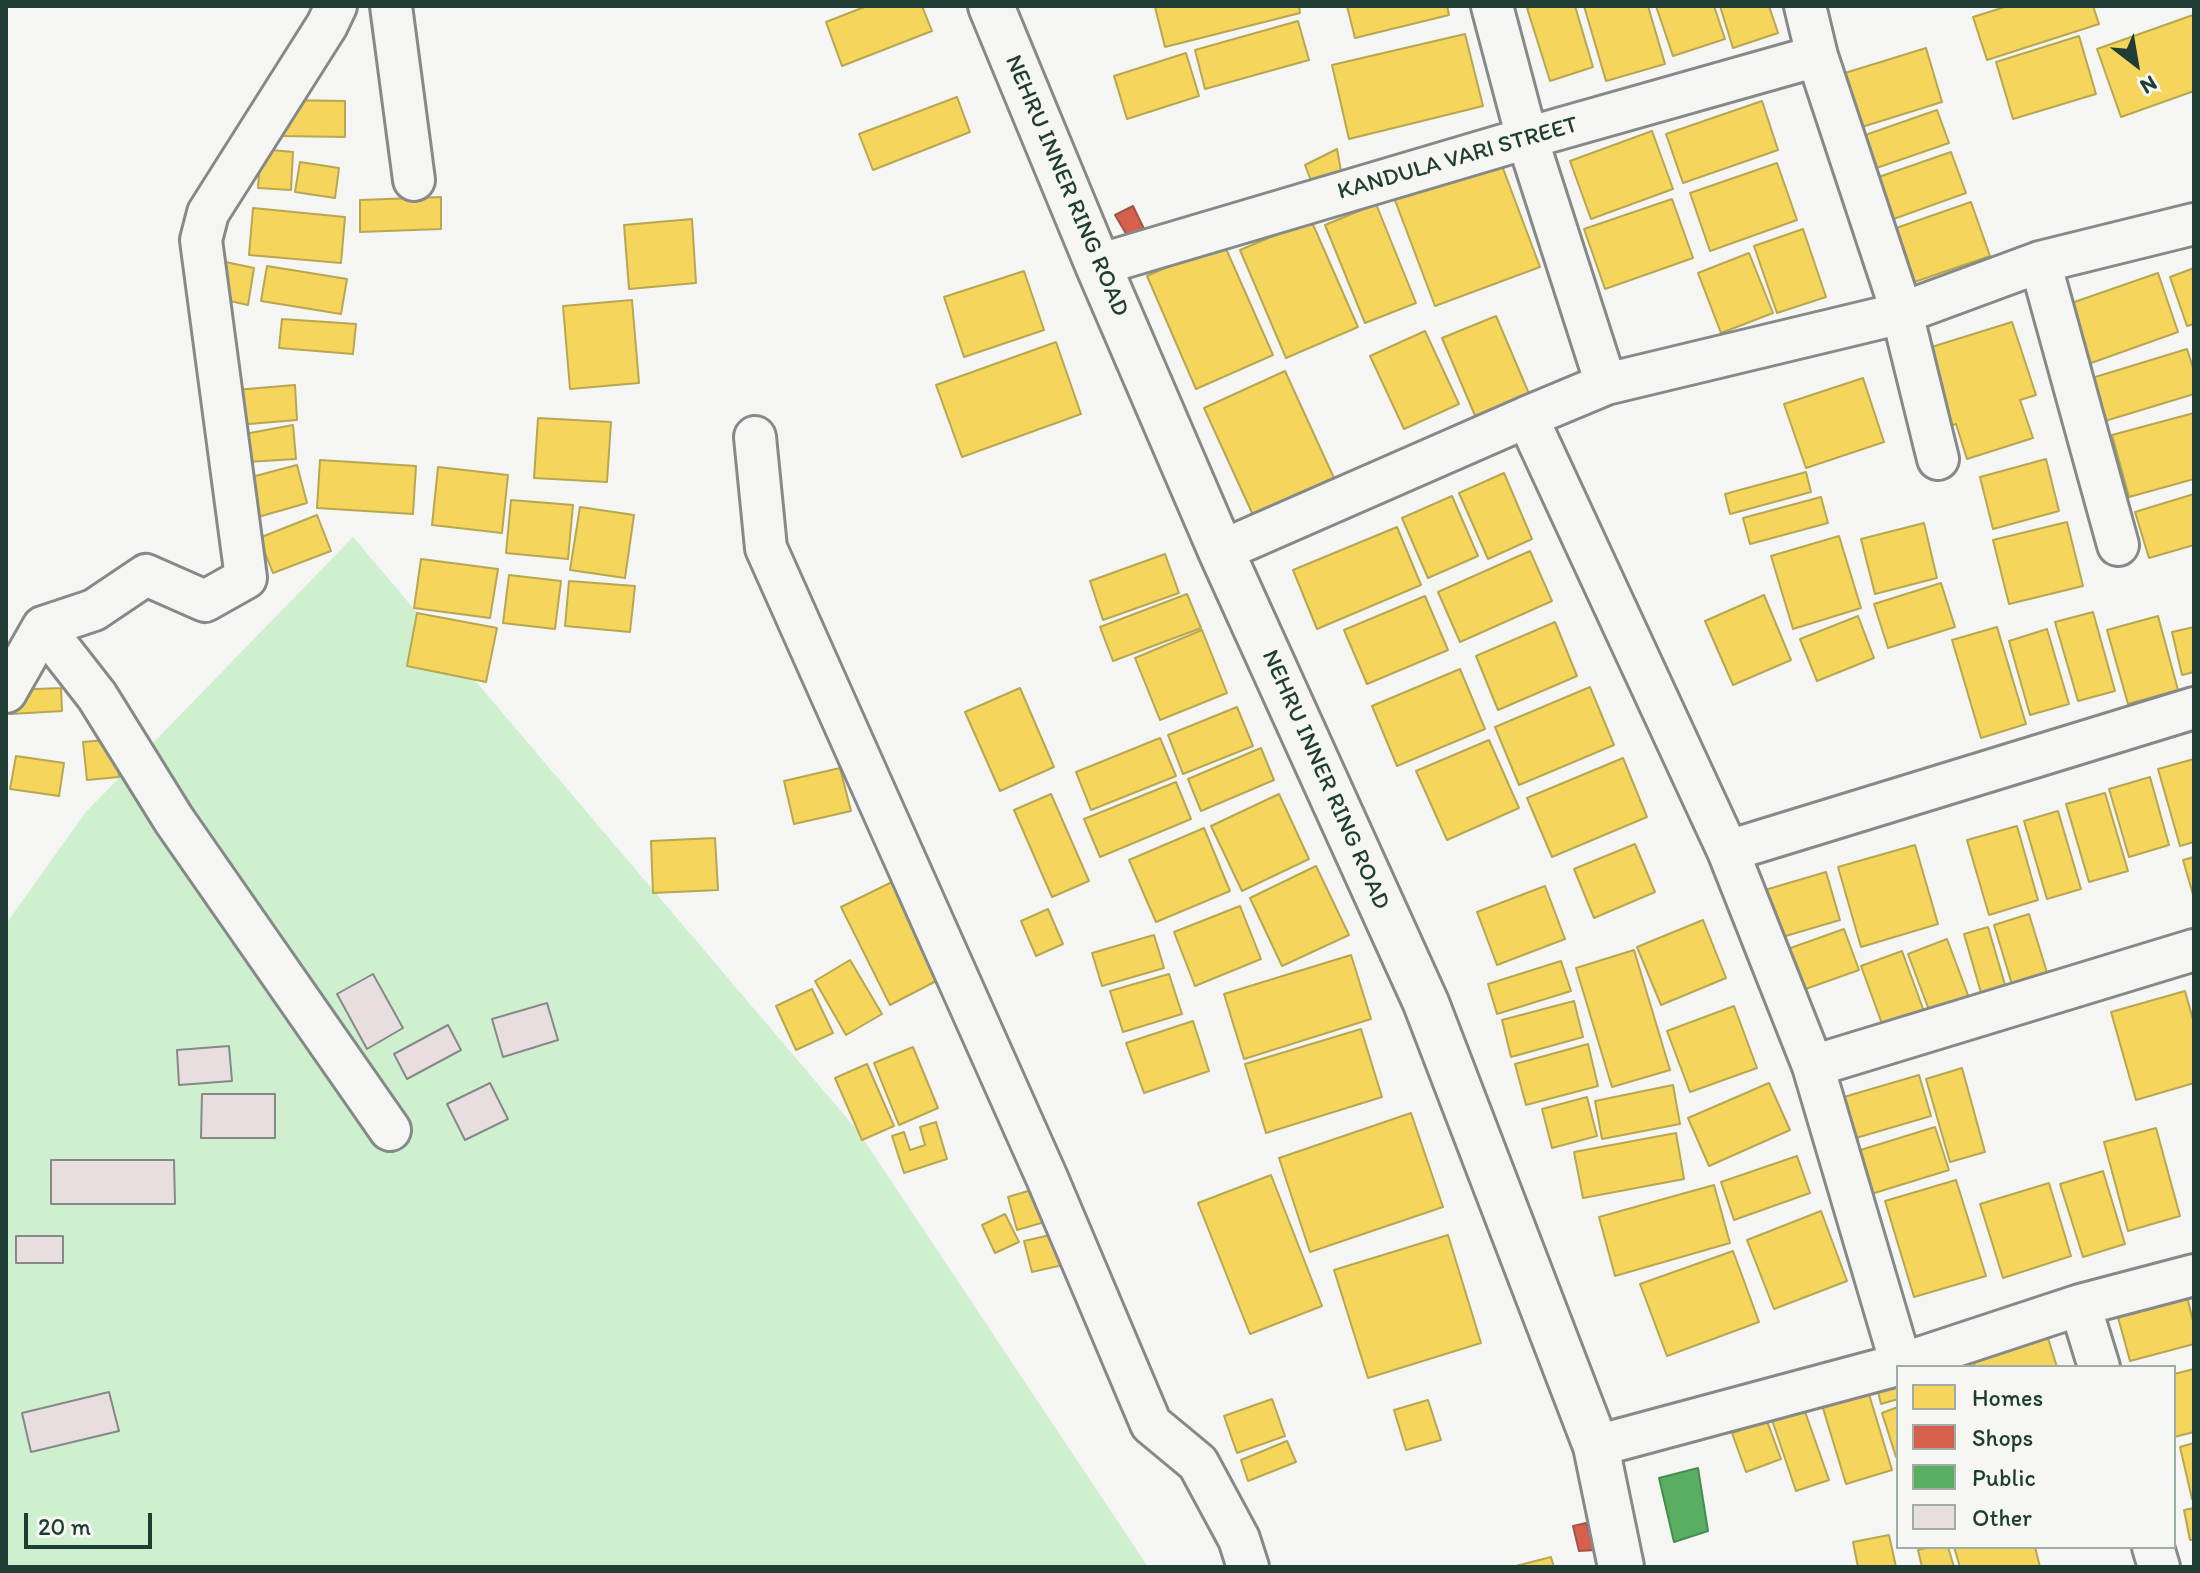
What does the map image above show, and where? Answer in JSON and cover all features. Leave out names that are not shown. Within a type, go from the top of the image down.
[{"type":"street","points":[[6,692],[43,627],[94,610],[146,575],[205,601],[246,578],[201,240],[208,213],[336,6]]},
{"type":"street","points":[[391,6],[414,180]]},
{"type":"street","name":"NEHRU INNER RING ROAD","points":[[991,6],[1221,551],[1426,1003],[1596,1446],[1621,1567]]},
{"type":"street","points":[[1492,6],[1527,138],[1606,384]]},
{"type":"street","points":[[1805,6],[1817,56],[1902,313],[1938,459]]},
{"type":"street","name":"KANDULA VARI STREET","points":[[1098,265],[1817,56]]},
{"type":"street","points":[[1221,551],[1606,384],[1902,313],[2040,262],[2194,224]]},
{"type":"street","points":[[2040,262],[2118,545]]},
{"type":"street","points":[[1527,417],[1728,851],[1813,1066],[1901,1364]]},
{"type":"street","points":[[755,437],[766,548],[1047,1178],[1151,1424],[1198,1463],[1239,1539],[1248,1567]]},
{"type":"street","points":[[43,627],[97,696],[174,820],[390,1130]]},
{"type":"street","points":[[1728,851],[2194,708]]},
{"type":"street","points":[[1813,1066],[2194,950]]},
{"type":"street","points":[[1897,1365],[2080,1305],[2194,1275]]},
{"type":"street","points":[[2080,1305],[2098,1365]]},
{"type":"street","points":[[1596,1446],[1896,1365]]},
{"type":"green space","points":[[353,537],[857,1130],[1148,1567],[6,1567],[6,924],[85,813]]},
{"type":"building: Homes","points":[[867,6],[922,6],[932,31],[842,66],[826,22]]},
{"type":"building: Homes","points":[[1299,6],[1300,13],[1165,47],[1155,7]]},
{"type":"building: Homes","points":[[1347,6],[1447,6],[1449,15],[1355,38]]},
{"type":"building: Homes","points":[[1575,6],[1593,67],[1550,81],[1527,8]]},
{"type":"building: Homes","points":[[1584,6],[1648,6],[1665,64],[1606,81]]},
{"type":"building: Homes","points":[[1656,6],[1714,6],[1725,39],[1673,56]]},
{"type":"building: Homes","points":[[1720,6],[1769,6],[1778,33],[1733,48]]},
{"type":"building: Homes","points":[[2008,6],[2093,6],[2099,24],[1987,60],[1973,17]]},
{"type":"building: Homes","points":[[2193,15],[2194,91],[2121,117],[2097,49]]},
{"type":"building: Homes","points":[[1298,21],[1309,60],[1205,89],[1195,50]]},
{"type":"building: Homes","points":[[1465,34],[1483,106],[1349,139],[1332,65]]},
{"type":"building: Homes","points":[[2079,36],[2096,94],[2013,119],[1996,62]]},
{"type":"building: Homes","points":[[1926,48],[1942,102],[1849,131],[1832,77]]},
{"type":"building: Homes","points":[[1186,53],[1199,96],[1127,119],[1114,76]]},
{"type":"building: Homes","points":[[957,97],[970,132],[873,170],[859,134]]},
{"type":"building: Homes","points":[[283,100],[345,101],[345,137],[282,136]]},
{"type":"building: Homes","points":[[1762,101],[1778,150],[1683,183],[1666,134]]},
{"type":"building: Homes","points":[[1937,110],[1949,143],[1859,174],[1848,141]]},
{"type":"building: Homes","points":[[1652,131],[1673,189],[1591,219],[1570,161]]},
{"type":"building: Homes","points":[[261,149],[293,152],[291,190],[258,188]]},
{"type":"building: Homes","points":[[1337,149],[1341,171],[1312,183],[1305,165]]},
{"type":"building: Homes","points":[[1951,152],[1966,193],[1885,222],[1870,180]]},
{"type":"building: Homes","points":[[1498,155],[1540,267],[1435,306],[1393,195]]},
{"type":"building: Homes","points":[[300,162],[339,168],[335,198],[295,192]]},
{"type":"building: Homes","points":[[1777,163],[1797,220],[1710,251],[1690,193]]},
{"type":"building: Homes","points":[[441,197],[441,229],[360,232],[360,200]]},
{"type":"building: Homes","points":[[1672,199],[1693,258],[1605,289],[1584,229]]},
{"type":"building: Homes","points":[[1971,202],[1990,256],[1897,288],[1879,234]]},
{"type":"building: Homes","points":[[1376,204],[1416,303],[1365,323],[1325,225]]},
{"type":"building: Homes","points":[[253,208],[345,217],[341,263],[249,255]]},
{"type":"building: Homes","points":[[692,219],[696,283],[629,289],[624,225]]},
{"type":"building: Homes","points":[[1311,220],[1358,327],[1286,358],[1240,250]]},
{"type":"building: Homes","points":[[1803,229],[1826,297],[1777,313],[1754,246]]},
{"type":"building: Homes","points":[[1223,242],[1273,355],[1196,389],[1147,276]]},
{"type":"building: Homes","points":[[1749,253],[1773,313],[1721,333],[1698,273]]},
{"type":"building: Homes","points":[[216,260],[254,268],[248,305],[221,299]]},
{"type":"building: Homes","points":[[267,266],[347,279],[341,314],[261,301]]},
{"type":"building: Homes","points":[[2194,268],[2194,324],[2187,326],[2170,277]]},
{"type":"building: Homes","points":[[1024,271],[1044,330],[964,357],[944,297]]},
{"type":"building: Homes","points":[[2158,273],[2178,332],[2080,367],[2060,307]]},
{"type":"building: Homes","points":[[632,300],[639,383],[570,389],[563,306]]},
{"type":"building: Homes","points":[[1496,316],[1530,396],[1476,418],[1442,338]]},
{"type":"building: Homes","points":[[282,319],[356,324],[353,354],[279,348]]},
{"type":"building: Homes","points":[[2012,322],[2036,395],[2020,400],[2033,438],[1967,459],[1956,424],[1947,427],[1922,350]]},
{"type":"building: Homes","points":[[1425,331],[1459,404],[1404,429],[1370,356]]},
{"type":"building: Homes","points":[[1056,342],[1081,414],[962,457],[936,385]]},
{"type":"building: Homes","points":[[2187,349],[2194,371],[2194,394],[2105,421],[2092,378]]},
{"type":"building: Homes","points":[[1285,371],[1334,478],[1253,515],[1204,408]]},
{"type":"building: Homes","points":[[1863,378],[1884,442],[1806,468],[1784,404]]},
{"type":"building: Homes","points":[[295,385],[297,420],[237,425],[235,390]]},
{"type":"building: Homes","points":[[2194,413],[2194,479],[2129,497],[2112,435]]},
{"type":"building: Homes","points":[[538,418],[611,422],[607,482],[534,478]]},
{"type":"building: Homes","points":[[293,425],[296,459],[246,462],[239,435]]},
{"type":"building: Homes","points":[[2046,459],[2059,511],[1993,529],[1980,477]]},
{"type":"building: Homes","points":[[320,460],[416,466],[413,514],[317,508]]},
{"type":"building: Homes","points":[[297,465],[307,503],[251,519],[240,480]]},
{"type":"building: Homes","points":[[438,467],[508,475],[502,533],[432,525]]},
{"type":"building: Homes","points":[[1806,472],[1811,492],[1730,514],[1725,494]]},
{"type":"building: Homes","points":[[1504,473],[1532,539],[1488,559],[1459,493]]},
{"type":"building: Homes","points":[[2194,494],[2194,545],[2149,558],[2135,512]]},
{"type":"building: Homes","points":[[1452,496],[1478,556],[1428,578],[1402,518]]},
{"type":"building: Homes","points":[[1821,497],[1828,523],[1750,544],[1743,518]]},
{"type":"building: Homes","points":[[511,500],[573,505],[568,559],[506,553]]},
{"type":"building: Homes","points":[[580,507],[634,515],[625,578],[570,570]]},
{"type":"building: Homes","points":[[317,515],[331,551],[273,573],[259,538]]},
{"type":"building: Homes","points":[[2067,522],[2083,586],[2009,604],[1993,540]]},
{"type":"building: Homes","points":[[1924,523],[1937,578],[1875,594],[1861,539]]},
{"type":"building: Homes","points":[[1397,527],[1421,585],[1317,629],[1293,570]]},
{"type":"building: Homes","points":[[1839,536],[1861,608],[1793,629],[1771,556]]},
{"type":"building: Homes","points":[[1530,551],[1552,601],[1460,642],[1438,592]]},
{"type":"building: Homes","points":[[1165,554],[1179,593],[1103,620],[1090,581]]},
{"type":"building: Homes","points":[[421,559],[498,569],[490,618],[414,608]]},
{"type":"building: Homes","points":[[509,575],[561,581],[555,629],[503,623]]},
{"type":"building: Homes","points":[[569,581],[635,586],[630,632],[565,626]]},
{"type":"building: Homes","points":[[1941,583],[1955,627],[1888,648],[1874,604]]},
{"type":"building: Homes","points":[[1187,594],[1201,628],[1113,661],[1100,627]]},
{"type":"building: Homes","points":[[1764,595],[1791,660],[1733,685],[1705,621]]},
{"type":"building: Homes","points":[[1425,596],[1448,650],[1367,684],[1344,630]]},
{"type":"building: Homes","points":[[2093,612],[2115,691],[2078,701],[2055,622]]},
{"type":"building: Homes","points":[[417,613],[497,628],[486,682],[407,666]]},
{"type":"building: Homes","points":[[1858,616],[1874,658],[1817,681],[1800,639]]},
{"type":"building: Homes","points":[[2158,616],[2178,690],[2128,704],[2107,630]]},
{"type":"building: Homes","points":[[1555,622],[1577,676],[1498,710],[1476,656]]},
{"type":"building: Homes","points":[[1997,627],[2026,724],[1981,738],[1952,640]]},
{"type":"building: Homes","points":[[2194,627],[2194,672],[2182,675],[2172,632]]},
{"type":"building: Homes","points":[[2047,629],[2069,704],[2030,715],[2009,641]]},
{"type":"building: Homes","points":[[1202,630],[1227,693],[1160,720],[1135,658]]},
{"type":"building: Homes","points":[[1460,669],[1485,729],[1397,766],[1372,706]]},
{"type":"building: Homes","points":[[1590,687],[1614,745],[1519,785],[1495,727]]},
{"type":"building: Homes","points":[[61,688],[62,711],[11,714],[9,690]]},
{"type":"building: Homes","points":[[1020,688],[1054,767],[1000,791],[965,712]]},
{"type":"building: Homes","points":[[1237,707],[1253,746],[1183,774],[1168,735]]},
{"type":"building: Homes","points":[[1160,738],[1176,776],[1091,810],[1076,772]]},
{"type":"building: Homes","points":[[115,739],[119,777],[87,780],[83,742]]},
{"type":"building: Homes","points":[[1489,740],[1519,808],[1447,840],[1416,771]]},
{"type":"building: Homes","points":[[1261,748],[1274,780],[1201,811],[1188,779]]},
{"type":"building: Homes","points":[[16,756],[64,763],[59,796],[10,789]]},
{"type":"building: Homes","points":[[1623,758],[1647,817],[1552,857],[1527,798]]},
{"type":"building: Homes","points":[[2194,759],[2194,842],[2180,846],[2158,769]]},
{"type":"building: Homes","points":[[840,768],[851,811],[794,824],[784,781]]},
{"type":"building: Homes","points":[[2150,777],[2169,845],[2129,857],[2109,789]]},
{"type":"building: Homes","points":[[1176,782],[1191,819],[1100,857],[1084,819]]},
{"type":"building: Homes","points":[[2105,793],[2128,871],[2089,882],[2066,804]]},
{"type":"building: Homes","points":[[1051,794],[1089,881],[1052,897],[1014,810]]},
{"type":"building: Homes","points":[[1279,794],[1309,859],[1242,891],[1211,826]]},
{"type":"building: Homes","points":[[2058,811],[2081,889],[2047,899],[2024,821]]},
{"type":"building: Homes","points":[[2017,826],[2038,900],[1989,915],[1967,840]]},
{"type":"building: Homes","points":[[1204,828],[1230,891],[1156,922],[1129,860]]},
{"type":"building: Homes","points":[[715,838],[718,890],[653,893],[651,841]]},
{"type":"building: Homes","points":[[1635,844],[1655,892],[1594,918],[1574,869]]},
{"type":"building: Homes","points":[[1915,845],[1938,924],[1861,947],[1838,867]]},
{"type":"building: Homes","points":[[2194,857],[2194,898],[2183,860]]},
{"type":"building: Homes","points":[[1316,866],[1349,935],[1282,966],[1250,898]]},
{"type":"building: Homes","points":[[1826,872],[1840,920],[1772,940],[1758,892]]},
{"type":"building: Homes","points":[[892,882],[940,979],[890,1005],[841,907]]},
{"type":"building: Homes","points":[[1545,886],[1565,939],[1497,965],[1477,912]]},
{"type":"building: Homes","points":[[1240,906],[1261,959],[1195,986],[1174,932]]},
{"type":"building: Homes","points":[[1048,909],[1063,944],[1036,956],[1021,921]]},
{"type":"building: Homes","points":[[2029,914],[2049,979],[2014,991],[1994,925]]},
{"type":"building: Homes","points":[[1703,920],[1726,978],[1661,1005],[1637,947]]},
{"type":"building: Homes","points":[[1988,927],[2008,995],[1984,1003],[1964,934]]},
{"type":"building: Homes","points":[[1844,929],[1859,970],[1800,991],[1785,950]]},
{"type":"building: Homes","points":[[1154,935],[1164,968],[1102,986],[1092,953]]},
{"type":"building: Homes","points":[[1947,939],[1974,1011],[1935,1026],[1908,954]]},
{"type":"building: Homes","points":[[1634,950],[1670,1070],[1612,1087],[1576,968]]},
{"type":"building: Homes","points":[[1902,951],[1930,1028],[1889,1043],[1861,966]]},
{"type":"building: Homes","points":[[1351,955],[1371,1019],[1244,1059],[1224,994]]},
{"type":"building: Homes","points":[[850,960],[882,1014],[846,1035],[815,981]]},
{"type":"building: Homes","points":[[1561,961],[1571,991],[1497,1014],[1488,984]]},
{"type":"building: Homes","points":[[1169,974],[1182,1014],[1123,1032],[1110,991]]},
{"type":"building: Homes","points":[[812,989],[833,1033],[796,1050],[776,1006]]},
{"type":"building: Homes","points":[[2185,991],[2194,1023],[2194,1083],[2136,1100],[2111,1012]]},
{"type":"building: Homes","points":[[1574,1001],[1583,1037],[1511,1057],[1502,1020]]},
{"type":"building: Homes","points":[[1734,1006],[1757,1068],[1690,1092],[1667,1031]]},
{"type":"building: Homes","points":[[1193,1021],[1209,1071],[1144,1093],[1126,1043]]},
{"type":"building: Homes","points":[[1361,1029],[1382,1097],[1266,1133],[1245,1064]]},
{"type":"building: Homes","points":[[1588,1044],[1598,1086],[1526,1105],[1515,1064]]},
{"type":"building: Homes","points":[[913,1047],[938,1108],[899,1125],[874,1063]]},
{"type":"building: Homes","points":[[867,1064],[894,1126],[862,1140],[835,1078]]},
{"type":"building: Homes","points":[[1962,1068],[1985,1152],[1950,1162],[1926,1079]]},
{"type":"building: Homes","points":[[1919,1075],[1931,1116],[1849,1140],[1837,1099]]},
{"type":"building: Homes","points":[[1769,1083],[1790,1130],[1709,1166],[1688,1118]]},
{"type":"building: Homes","points":[[1673,1085],[1680,1124],[1602,1139],[1595,1101]]},
{"type":"building: Homes","points":[[1587,1097],[1597,1136],[1552,1148],[1542,1109]]},
{"type":"building: Homes","points":[[1411,1113],[1443,1207],[1310,1252],[1279,1158]]},
{"type":"building: Homes","points":[[936,1122],[947,1159],[904,1173],[892,1136],[904,1132],[910,1150],[925,1145],[920,1127]]},
{"type":"building: Homes","points":[[1935,1127],[1949,1170],[1868,1195],[1854,1152]]},
{"type":"building: Homes","points":[[2156,1128],[2180,1216],[2128,1231],[2104,1142]]},
{"type":"building: Homes","points":[[1676,1133],[1684,1179],[1583,1198],[1574,1152]]},
{"type":"building: Homes","points":[[1797,1156],[1810,1193],[1734,1220],[1721,1182]]},
{"type":"building: Homes","points":[[2103,1171],[2125,1244],[2083,1257],[2060,1184]]},
{"type":"building: Homes","points":[[1271,1175],[1322,1306],[1250,1334],[1198,1203]]},
{"type":"building: Homes","points":[[1956,1180],[1986,1276],[1914,1297],[1885,1201]]},
{"type":"building: Homes","points":[[2049,1183],[2071,1256],[2003,1278],[1980,1204]]},
{"type":"building: Homes","points":[[1714,1185],[1730,1243],[1615,1276],[1599,1217]]},
{"type":"building: Homes","points":[[1038,1188],[1048,1221],[1017,1230],[1008,1197]]},
{"type":"building: Homes","points":[[1821,1211],[1847,1281],[1774,1309],[1747,1240]]},
{"type":"building: Homes","points":[[1005,1214],[1019,1242],[995,1253],[982,1225]]},
{"type":"building: Homes","points":[[1059,1233],[1067,1264],[1032,1272],[1024,1241]]},
{"type":"building: Homes","points":[[1448,1235],[1481,1343],[1368,1378],[1334,1270]]},
{"type":"building: Homes","points":[[1733,1251],[1759,1322],[1667,1356],[1640,1284]]},
{"type":"building: Homes","points":[[2183,1280],[2194,1325],[2194,1344],[2130,1361],[2113,1299]]},
{"type":"building: Homes","points":[[2046,1332],[2056,1365],[1974,1365],[1972,1356]]},
{"type":"building: Homes","points":[[2194,1369],[2194,1432],[2176,1436],[2176,1374]]},
{"type":"building: Homes","points":[[1896,1370],[1896,1400],[1881,1404],[1874,1376]]},
{"type":"building: Homes","points":[[1868,1391],[1892,1470],[1846,1484],[1822,1405]]},
{"type":"building: Homes","points":[[1272,1399],[1285,1436],[1237,1453],[1224,1416]]},
{"type":"building: Homes","points":[[1428,1400],[1441,1440],[1406,1450],[1394,1410]]},
{"type":"building: Homes","points":[[1802,1403],[1829,1480],[1796,1491],[1770,1414]]},
{"type":"building: Homes","points":[[1896,1408],[1896,1457],[1882,1413]]},
{"type":"building: Homes","points":[[1767,1421],[1781,1459],[1746,1472],[1732,1433]]},
{"type":"building: Homes","points":[[1287,1441],[1296,1462],[1248,1481],[1241,1460]]},
{"type":"building: Homes","points":[[2194,1443],[2194,1498],[2192,1499],[2180,1447]]},
{"type":"building: Homes","points":[[2194,1508],[2194,1540],[2190,1540],[2184,1510]]},
{"type":"building: Homes","points":[[1889,1535],[1896,1567],[1858,1567],[1853,1542]]},
{"type":"building: Homes","points":[[1949,1549],[1954,1567],[1922,1567],[1918,1550]]},
{"type":"building: Homes","points":[[1955,1549],[2036,1549],[2040,1567],[1960,1567]]},
{"type":"building: Homes","points":[[1551,1557],[1554,1567],[1512,1567]]},
{"type":"building: Shops","points":[[1133,206],[1147,235],[1131,242],[1115,215]]},
{"type":"building: Shops","points":[[1586,1523],[1595,1550],[1579,1551],[1573,1526]]},
{"type":"building: Public","points":[[1698,1468],[1708,1531],[1674,1542],[1659,1478]]},
{"type":"building: Other","points":[[373,974],[403,1028],[367,1049],[337,994]]},
{"type":"building: Other","points":[[547,1003],[558,1040],[503,1057],[492,1019]]},
{"type":"building: Other","points":[[448,1025],[461,1050],[407,1079],[394,1054]]},
{"type":"building: Other","points":[[229,1046],[232,1081],[179,1085],[177,1050]]},
{"type":"building: Other","points":[[490,1083],[508,1119],[465,1140],[447,1104]]},
{"type":"building: Other","points":[[202,1094],[275,1094],[275,1138],[201,1138]]},
{"type":"building: Other","points":[[51,1160],[174,1160],[175,1204],[51,1204]]},
{"type":"building: Other","points":[[16,1236],[63,1236],[63,1263],[16,1263]]},
{"type":"building: Other","points":[[109,1392],[119,1431],[31,1452],[22,1413]]}]
